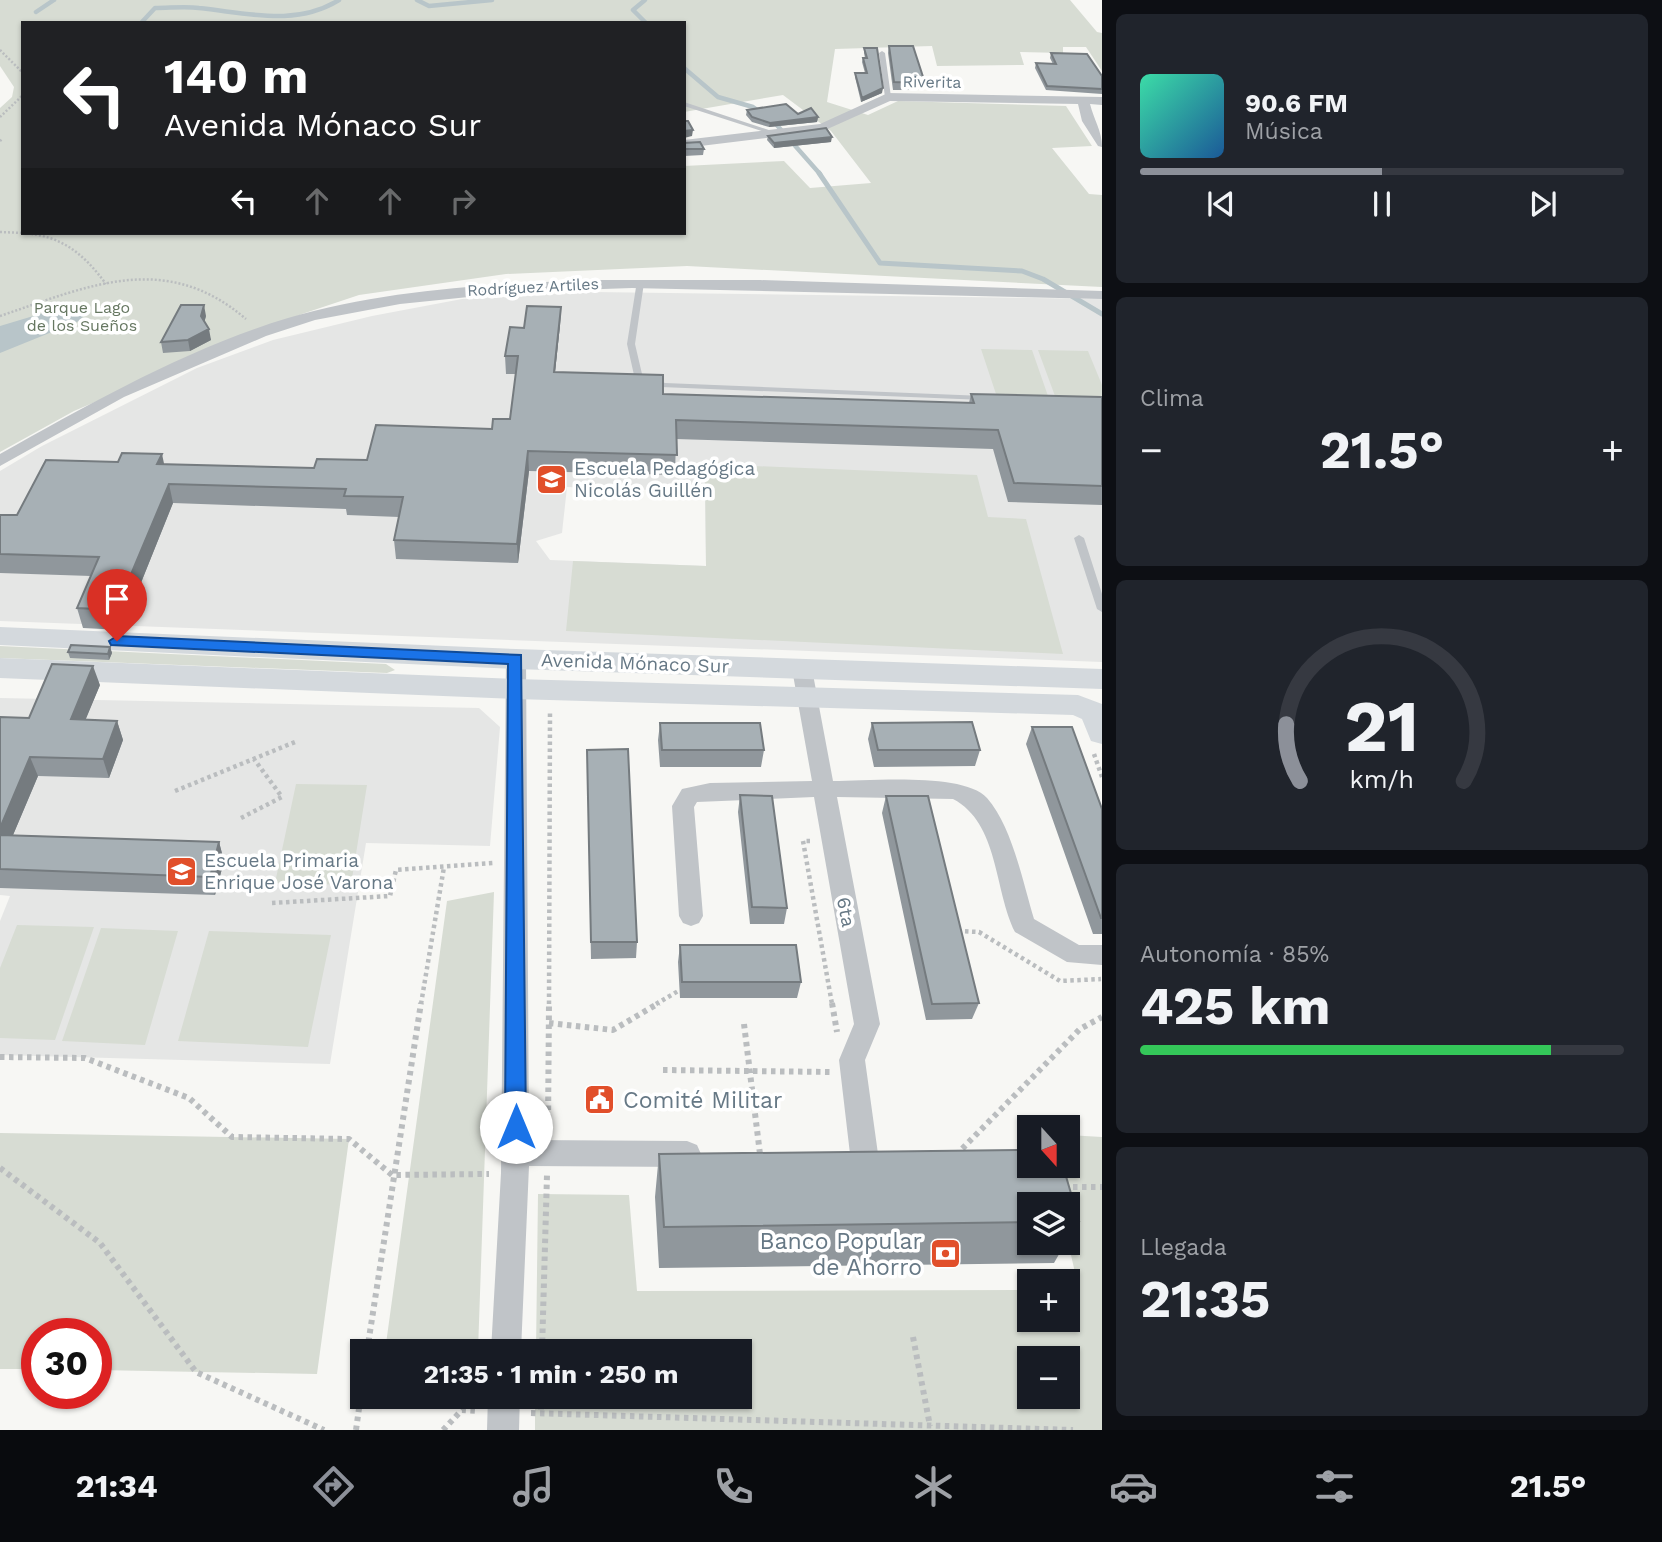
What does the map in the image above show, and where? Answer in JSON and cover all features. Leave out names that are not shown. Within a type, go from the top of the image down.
[{"type":"main road","name":"Avenida Mónaco Sur","points":[[0,636],[516,659],[1102,679]]},
{"type":"main road","name":"Avenida Mónaco Sur","points":[[0,668],[515,689],[1078,705],[1099,718]]},
{"type":"street","name":"Riverita","points":[[686,144],[823,127],[888,97],[1102,101]]},
{"type":"street","points":[[1083,101],[1088,121],[1102,143]]},
{"type":"street","name":"Rodríguez Artiles","points":[[0,461],[118,394],[282,324],[365,305],[465,290],[571,283],[1102,295]]},
{"type":"street","points":[[507,1339],[516,1163],[516,659]]},
{"type":"street","name":"6ta","points":[[802,668],[867,1024],[852,1060],[864,1155]]},
{"type":"street","points":[[691,916],[683,806],[690,795],[710,791],[822,789],[956,791],[978,802],[992,823],[1024,925],[1076,955],[1102,955]]},
{"type":"street","points":[[516,1163],[552,1168],[707,1154]]},
{"type":"lane","points":[[881,53],[888,97]]},
{"type":"lane","points":[[686,105],[776,134]]},
{"type":"lane","points":[[640,283],[631,344],[639,375],[664,385],[993,399]]},
{"type":"lane","points":[[1079,538],[1102,609]]},
{"type":"path","points":[[0,50],[21,71]]},
{"type":"path","points":[[0,117],[21,97]]},
{"type":"path","points":[[0,232],[21,233]]},
{"type":"path","points":[[50,235],[67,241],[90,261],[106,284]]},
{"type":"path","points":[[0,316],[106,284],[168,281],[195,285],[227,302],[261,333]]},
{"type":"path","points":[[543,1339],[552,1168],[549,1023],[550,706]]},
{"type":"path","points":[[175,791],[295,742]]},
{"type":"path","points":[[241,818],[282,797],[254,759]]},
{"type":"path","points":[[832,841],[803,841],[839,1045]]},
{"type":"path","points":[[272,903],[390,896],[396,870],[516,862]]},
{"type":"path","points":[[369,1339],[392,1175],[444,867]]},
{"type":"path","points":[[958,931],[979,932],[1060,981],[1102,979]]},
{"type":"path","points":[[549,1023],[613,1030],[680,989]]},
{"type":"path","points":[[953,1157],[1080,1029],[1102,1017]]},
{"type":"path","points":[[744,1024],[760,1154]]},
{"type":"path","points":[[0,1057],[85,1058],[190,1098],[232,1137],[349,1139],[392,1175],[516,1163],[552,1168]]},
{"type":"path","points":[[663,1070],[844,1072]]},
{"type":"path","points":[[0,1168],[100,1243],[196,1372],[324,1430]]},
{"type":"path","points":[[1060,1186],[1102,1187]]},
{"type":"path","points":[[913,1336],[930,1426]]},
{"type":"path","points":[[356,1430],[359,1409]]},
{"type":"path","points":[[541,1409],[541,1414]]},
{"type":"path","points":[[443,1430],[462,1410],[1073,1430]]},
{"type":"shaded area","name":"Escuela Pedagógica Nicolás Guillén","points":[[593,292],[1102,299],[1102,662],[0,621],[0,471],[42,446],[197,368],[273,340],[372,316],[462,299]],"holes":[[[567,487],[705,492],[706,566],[550,560],[536,541],[562,533]]]},
{"type":"shaded area","points":[[70,305],[83,305],[86,313],[79,321],[0,353],[0,326]]},
{"type":"shaded area","name":"Escuela Primaria Enrique José Varona","points":[[0,698],[479,708],[500,727],[490,846],[366,843],[330,1064],[0,1055],[0,921],[10,896],[0,895]]},
{"type":"green space","name":"Parque Lago de los Sueños","points":[[0,0],[1070,0],[1097,32],[1102,33],[1102,71],[1086,47],[1063,47],[1063,53],[1020,52],[1024,65],[937,66],[932,46],[835,49],[827,102],[868,115],[898,101],[1066,106],[1092,146],[1052,148],[1089,194],[1102,195],[1102,287],[687,266],[506,274],[359,295],[302,314],[74,411],[0,452],[0,108],[12,97],[14,87],[0,66]]},
{"type":"green space","points":[[981,349],[1032,350],[1048,396],[996,394]]},
{"type":"green space","points":[[1038,350],[1088,351],[1102,385],[1102,397],[1055,396]]},
{"type":"green space","points":[[705,464],[977,475],[988,517],[1026,519],[1063,654],[566,631],[573,561],[706,566]]},
{"type":"green space","points":[[0,646],[386,664],[395,670],[387,673],[0,658]]},
{"type":"green space","points":[[296,784],[367,785],[351,885],[275,883]]},
{"type":"green space","points":[[494,892],[478,1339],[387,1339],[447,901]]},
{"type":"green space","points":[[17,925],[94,927],[55,1040],[0,1038],[0,968]]},
{"type":"green space","points":[[101,928],[178,931],[145,1045],[62,1041]]},
{"type":"green space","points":[[209,931],[331,935],[308,1047],[178,1041]]},
{"type":"green space","points":[[0,1133],[349,1139],[317,1374],[112,1370],[112,1318],[21,1318],[21,1369],[0,1369]]},
{"type":"green space","points":[[1080,1136],[1102,1137],[1102,1430],[535,1430],[535,1409],[752,1409],[752,1339],[536,1339],[538,1194],[629,1195],[637,1291],[1017,1290],[1017,1332],[1080,1332],[1080,1269],[1074,1269],[1071,1255],[1080,1255],[1080,1192],[1062,1192],[1055,1178],[1080,1178]]},
{"type":"building","points":[[889,46],[913,46],[925,83],[894,82]]},
{"type":"building","points":[[864,48],[877,48],[883,88],[862,98],[855,73],[867,73],[863,58],[867,58]]},
{"type":"building","points":[[1051,53],[1087,54],[1102,76],[1102,89],[1047,86],[1036,63],[1056,64]]},
{"type":"building","points":[[786,104],[798,114],[811,108],[818,117],[770,123],[752,117],[747,110]]},
{"type":"building","points":[[686,121],[688,121],[693,130],[686,131]]},
{"type":"building","points":[[826,128],[832,137],[774,143],[768,136]]},
{"type":"building","points":[[700,142],[704,149],[686,149],[686,143]]},
{"type":"building","points":[[181,305],[204,305],[201,316],[209,329],[188,340],[161,342]]},
{"type":"building","points":[[527,306],[561,307],[554,372],[663,375],[663,394],[974,403],[971,394],[1102,397],[1102,486],[1014,483],[998,430],[676,420],[677,455],[528,451],[517,544],[394,540],[403,497],[344,496],[346,489],[169,484],[116,610],[77,608],[99,557],[0,554],[0,515],[17,515],[46,460],[118,462],[122,453],[162,454],[157,464],[314,468],[317,459],[367,460],[376,425],[492,429],[493,419],[510,419],[518,356],[505,356],[510,327],[524,328]]},
{"type":"building","points":[[71,645],[110,647],[108,654],[68,652]]},
{"type":"building","points":[[52,664],[93,666],[71,719],[117,721],[103,759],[30,757],[0,828],[0,717],[29,718]]},
{"type":"building","points":[[972,722],[980,750],[878,750],[872,723]]},
{"type":"building","points":[[660,723],[760,723],[764,750],[662,750]]},
{"type":"building","points":[[1032,727],[1072,727],[1102,809],[1102,918],[1101,918]]},
{"type":"building","points":[[628,749],[637,942],[591,942],[587,750]]},
{"type":"building","points":[[740,795],[772,796],[787,908],[752,907]]},
{"type":"building","points":[[886,796],[928,796],[979,1003],[932,1004]]},
{"type":"building","points":[[0,835],[219,842],[210,877],[0,869]]},
{"type":"building","points":[[680,945],[796,945],[801,982],[682,982]]},
{"type":"building","points":[[1017,1150],[1017,1178],[1066,1178],[1071,1192],[1017,1192],[1017,1222],[664,1227],[659,1154]]},
{"type":"waterway","points":[[36,12],[54,0]]},
{"type":"waterway","points":[[143,21],[155,8],[194,7],[253,15],[288,16],[322,8],[339,0]]},
{"type":"waterway","points":[[417,0],[429,6],[492,0]]},
{"type":"waterway","points":[[644,21],[633,10],[645,0]]},
{"type":"waterway","points":[[686,70],[718,97],[753,107],[775,123],[820,174]]},
{"type":"waterway","points":[[819,173],[880,263],[1022,271],[1043,279],[1102,314]]},
{"type":"place","name":"Escuela Pedagógica Nicolás Guillén","points":[[551,479]]},
{"type":"place","name":"Escuela Primaria Enrique José Varona","points":[[181,871]]},
{"type":"place","name":"Comité Militar","points":[[600,1100]]},
{"type":"place","name":"Banco Popular de Ahorro","points":[[945,1254]]},
{"type":"route","points":[[117,641],[516,659],[516,1127]]}]
